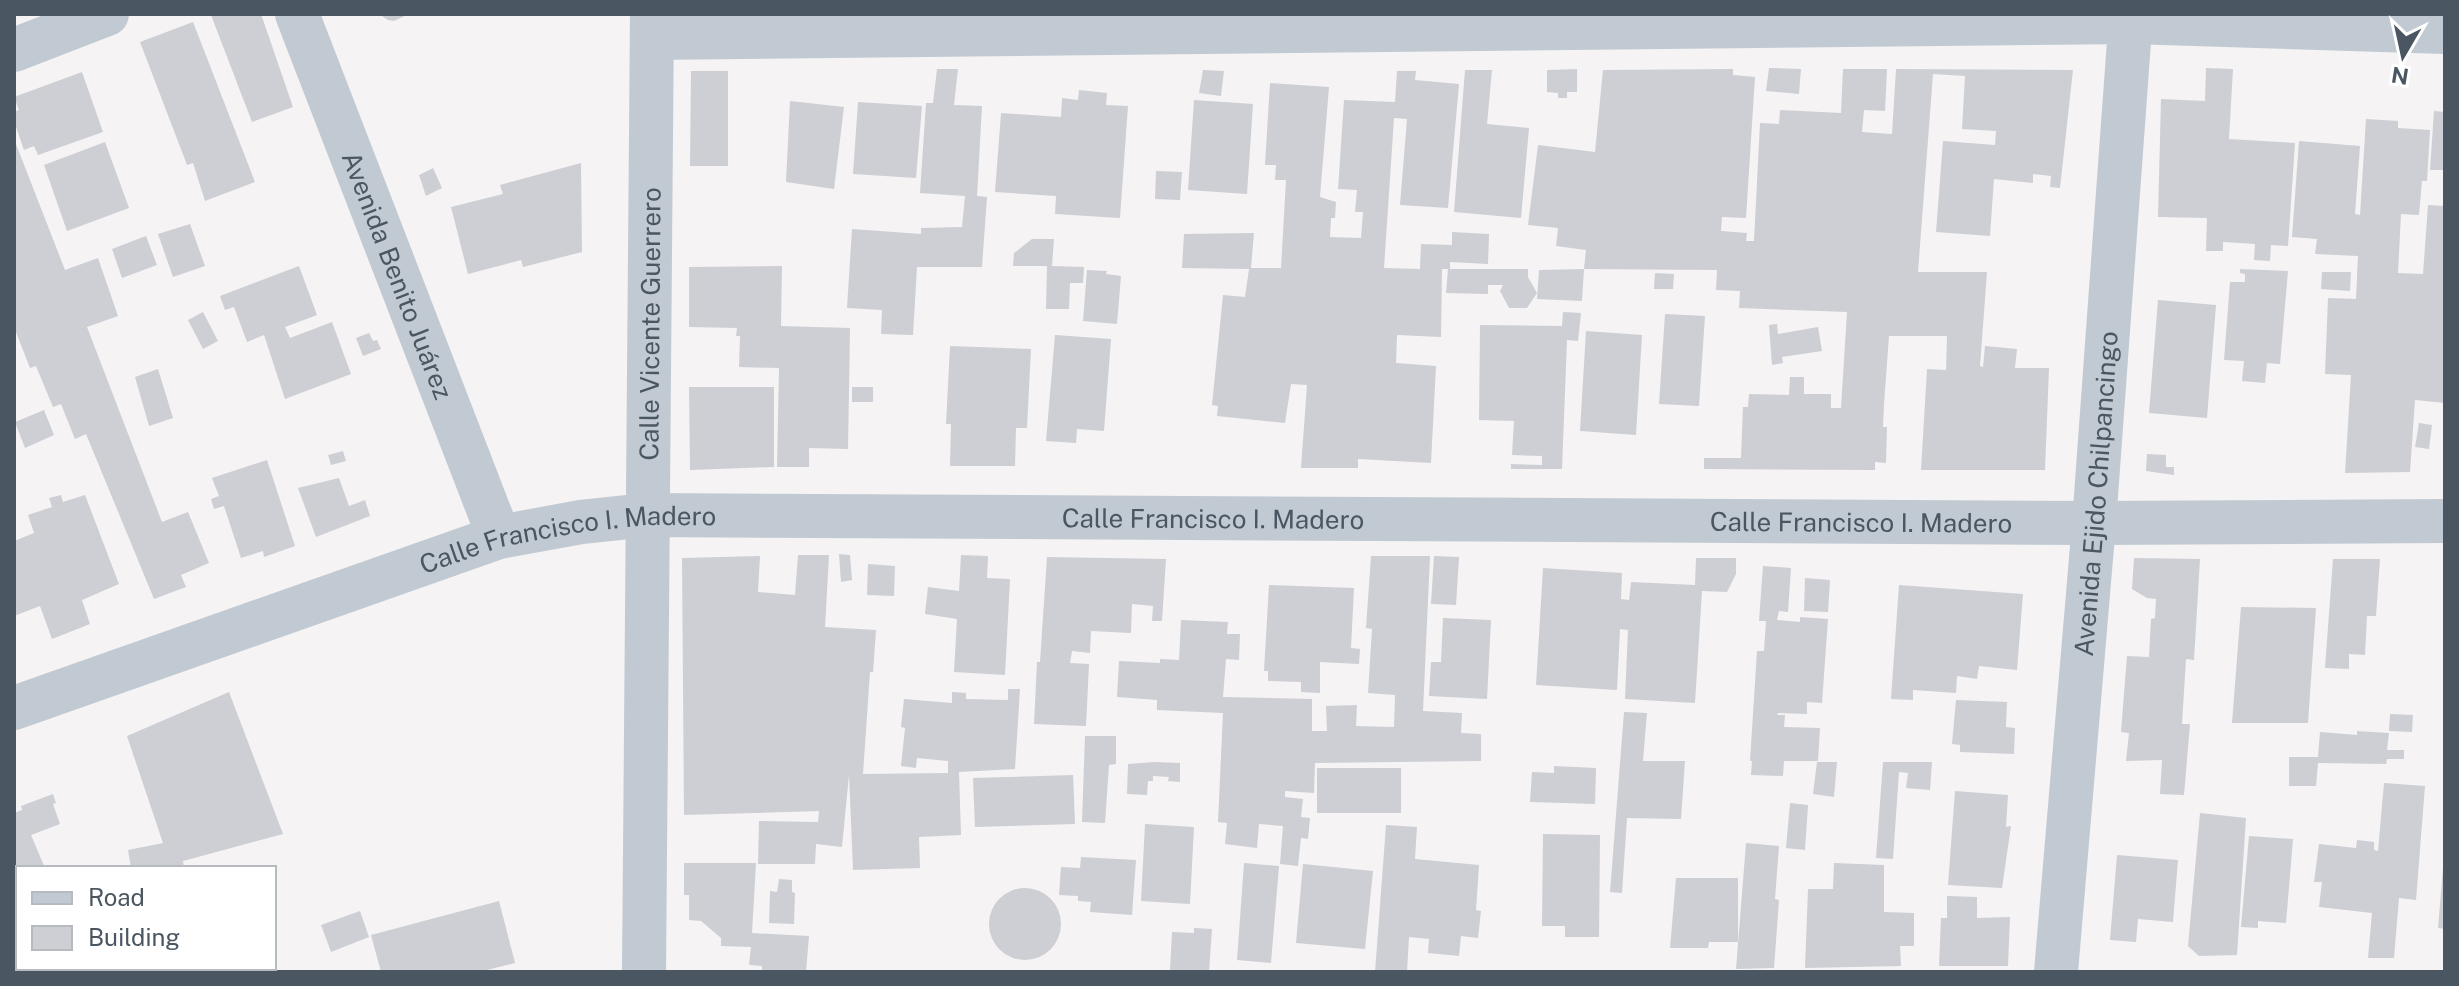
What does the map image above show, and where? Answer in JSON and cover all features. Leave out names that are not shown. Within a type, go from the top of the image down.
[{"type":"street","points":[[14,50],[107,14]]},
{"type":"street","name":"Avenida Benito Juárez","points":[[297,14],[499,537]]},
{"type":"street","points":[[652,26],[2131,18],[2445,32]]},
{"type":"street","name":"Avenida Ejido Chilpancingo","points":[[2056,972],[2094,523],[2131,18]]},
{"type":"street","name":"Calle Vicente Guerrero","points":[[644,972],[652,26]]},
{"type":"street","name":"Calle Francisco I. Madero","points":[[14,708],[499,537],[581,522],[647,515],[2094,523],[2445,521]]},
{"type":"building","points":[[261,14],[293,107],[252,122],[211,15]]},
{"type":"building","points":[[379,14],[409,14],[394,21]]},
{"type":"building","points":[[193,22],[255,182],[205,201],[193,163],[187,165],[140,42]]},
{"type":"building","points":[[1769,68],[1801,69],[1799,94],[1766,91]]},
{"type":"building","points":[[2206,68],[2233,69],[2229,139],[2295,143],[2288,246],[2271,245],[2270,261],[2254,260],[2255,244],[2223,242],[2223,251],[2206,251],[2207,218],[2158,217],[2161,99],[2205,101]]},
{"type":"building","points":[[937,69],[958,69],[954,105],[982,106],[977,196],[987,197],[982,267],[917,267],[913,335],[881,334],[882,310],[847,308],[852,229],[921,234],[921,228],[962,227],[965,196],[920,193],[926,103],[933,103]]},
{"type":"building","points":[[1577,69],[1577,92],[1567,92],[1567,98],[1558,98],[1558,93],[1547,92],[1547,70]]},
{"type":"building","points":[[1733,69],[1733,75],[1755,77],[1746,218],[1722,217],[1721,231],[1747,233],[1746,241],[1754,241],[1760,123],[1779,124],[1780,110],[1841,113],[1843,69],[1887,69],[1885,111],[1864,110],[1862,132],[1892,134],[1896,69],[2073,70],[2060,188],[2050,187],[2051,176],[2033,174],[2033,183],[1994,179],[1990,236],[1936,232],[1943,141],[1995,145],[1996,131],[1962,129],[1965,76],[1933,74],[1918,272],[1987,272],[1980,366],[1983,367],[1985,346],[2017,349],[2015,368],[2049,368],[2045,470],[1921,470],[1927,369],[1946,370],[1947,336],[1889,336],[1883,427],[1887,427],[1886,463],[1875,462],[1875,470],[1704,469],[1704,458],[1741,458],[1743,407],[1748,407],[1749,394],[1789,395],[1790,377],[1804,377],[1804,394],[1831,394],[1831,408],[1841,408],[1847,312],[1739,308],[1740,291],[1716,290],[1717,270],[1584,269],[1586,250],[1556,246],[1558,228],[1528,225],[1538,145],[1595,152],[1603,70]]},
{"type":"building","points":[[1203,70],[1224,71],[1221,96],[1199,93]]},
{"type":"building","points":[[1465,70],[1492,70],[1487,124],[1529,128],[1521,218],[1454,212]]},
{"type":"building","points":[[691,71],[728,71],[728,166],[690,166]]},
{"type":"building","points":[[1397,71],[1416,71],[1415,80],[1459,84],[1448,208],[1400,205],[1407,119],[1394,118],[1384,268],[1420,269],[1421,244],[1452,245],[1452,232],[1489,234],[1488,264],[1450,262],[1450,269],[1442,269],[1441,337],[1397,335],[1396,363],[1436,366],[1431,463],[1358,459],[1358,468],[1301,468],[1307,385],[1291,384],[1285,423],[1217,416],[1218,406],[1212,405],[1223,295],[1245,297],[1249,269],[1182,268],[1184,234],[1254,233],[1251,268],[1281,268],[1286,180],[1275,180],[1276,165],[1265,165],[1270,83],[1329,87],[1320,197],[1336,202],[1330,237],[1361,238],[1363,212],[1355,212],[1357,190],[1338,189],[1344,100],[1395,102]]},
{"type":"building","points":[[82,72],[103,132],[38,155],[34,146],[24,150],[14,121],[14,112],[19,110],[14,97]]},
{"type":"building","points":[[1079,90],[1107,93],[1106,105],[1128,106],[1120,218],[1055,214],[1056,196],[995,192],[1001,113],[1061,117],[1062,98],[1078,100]]},
{"type":"building","points":[[1194,100],[1253,104],[1247,194],[1188,190]]},
{"type":"building","points":[[790,101],[844,107],[834,189],[786,182]]},
{"type":"building","points":[[858,102],[922,106],[916,178],[853,174]]},
{"type":"building","points":[[2434,111],[2445,112],[2445,170],[2430,170]]},
{"type":"building","points":[[2366,119],[2398,121],[2398,128],[2430,130],[2427,181],[2422,181],[2419,215],[2401,214],[2398,273],[2423,274],[2428,205],[2445,206],[2445,403],[2415,400],[2410,472],[2345,473],[2351,375],[2325,374],[2328,298],[2356,299],[2358,256],[2315,254],[2317,239],[2292,237],[2299,141],[2360,146],[2355,214],[2360,215]]},
{"type":"building","points":[[14,139],[65,270],[98,258],[118,316],[87,327],[162,522],[188,512],[209,563],[181,575],[186,587],[154,599],[86,434],[75,439],[61,404],[53,407],[36,366],[30,368],[14,327]]},
{"type":"building","points":[[105,142],[129,208],[67,231],[44,165]]},
{"type":"building","points":[[581,163],[582,252],[523,267],[521,260],[468,274],[451,207],[503,194],[500,185]]},
{"type":"building","points":[[433,168],[442,188],[426,196],[419,175]]},
{"type":"building","points":[[1156,171],[1182,172],[1180,200],[1155,199]]},
{"type":"building","points":[[190,224],[205,266],[173,277],[158,234]]},
{"type":"building","points":[[146,236],[157,265],[122,278],[112,249]]},
{"type":"building","points":[[1032,239],[1054,239],[1052,266],[1084,267],[1083,283],[1070,283],[1069,309],[1046,309],[1047,266],[1013,266],[1014,253]]},
{"type":"building","points":[[299,266],[317,315],[285,327],[290,338],[332,322],[351,374],[285,399],[264,335],[247,342],[234,307],[225,310],[220,296]]},
{"type":"building","points":[[782,266],[781,326],[850,328],[848,449],[809,448],[809,467],[777,467],[779,368],[739,367],[740,336],[736,336],[737,328],[689,327],[689,267]]},
{"type":"building","points":[[1448,269],[1528,269],[1528,277],[1537,293],[1527,308],[1509,308],[1500,291],[1503,285],[1488,285],[1488,294],[1446,293]]},
{"type":"building","points":[[1584,269],[1582,301],[1537,299],[1539,270]]},
{"type":"building","points":[[2240,269],[2288,271],[2280,364],[2267,363],[2265,383],[2242,381],[2244,361],[2224,360],[2230,282],[2245,282],[2245,274],[2240,273]]},
{"type":"building","points":[[1087,270],[1107,271],[1106,274],[1121,276],[1117,324],[1083,321]]},
{"type":"building","points":[[2322,272],[2351,272],[2350,291],[2321,289]]},
{"type":"building","points":[[1655,273],[1674,274],[1673,289],[1654,289]]},
{"type":"building","points":[[2158,300],[2216,305],[2207,418],[2149,413]]},
{"type":"building","points":[[203,312],[218,341],[203,349],[188,320]]},
{"type":"building","points":[[1563,312],[1581,313],[1578,341],[1567,340],[1562,469],[1511,469],[1511,464],[1542,465],[1542,456],[1512,455],[1514,421],[1479,420],[1480,325],[1562,326]]},
{"type":"building","points":[[1665,314],[1705,316],[1699,406],[1659,404]]},
{"type":"building","points":[[1777,324],[1778,334],[1818,327],[1822,351],[1782,357],[1783,363],[1772,365],[1769,325]]},
{"type":"building","points":[[1586,331],[1642,335],[1636,435],[1580,431]]},
{"type":"building","points":[[369,333],[381,349],[363,356],[356,338]]},
{"type":"building","points":[[1055,335],[1111,339],[1104,431],[1077,429],[1076,443],[1046,441]]},
{"type":"building","points":[[950,346],[1031,349],[1027,428],[1016,428],[1015,466],[950,466],[951,424],[946,424]]},
{"type":"building","points":[[158,369],[173,418],[149,426],[135,377]]},
{"type":"building","points":[[689,387],[774,387],[774,467],[690,470]]},
{"type":"building","points":[[852,387],[873,387],[873,402],[852,402]]},
{"type":"building","points":[[44,410],[54,435],[25,448],[15,422]]},
{"type":"building","points":[[2419,423],[2432,425],[2429,449],[2415,447]]},
{"type":"building","points":[[343,451],[346,461],[331,465],[328,455]]},
{"type":"building","points":[[2147,454],[2166,455],[2166,467],[2174,467],[2174,475],[2146,471]]},
{"type":"building","points":[[267,460],[295,546],[264,557],[263,551],[241,558],[224,506],[214,509],[211,499],[219,496],[212,478]]},
{"type":"building","points":[[339,478],[349,506],[365,500],[370,516],[316,537],[298,488]]},
{"type":"building","points":[[61,495],[63,502],[85,495],[119,584],[82,600],[90,624],[52,639],[40,606],[14,616],[14,541],[34,533],[28,515],[52,507],[49,498]]},
{"type":"building","points":[[839,554],[850,555],[852,580],[841,582]]},
{"type":"building","points":[[798,555],[829,555],[825,627],[876,630],[863,774],[948,773],[948,761],[917,758],[916,768],[901,766],[904,699],[952,703],[952,692],[966,693],[966,699],[1008,700],[1008,689],[1020,689],[1015,769],[959,772],[961,835],[919,837],[920,868],[853,870],[849,775],[842,847],[816,844],[815,864],[758,864],[759,821],[818,822],[819,811],[684,815],[682,558],[760,556],[758,592],[795,595]]},
{"type":"building","points":[[961,555],[988,556],[987,578],[1010,579],[1005,675],[954,672],[957,619],[925,614],[928,587],[959,591]]},
{"type":"building","points":[[1371,556],[1430,556],[1423,711],[1462,713],[1461,733],[1481,734],[1481,761],[1315,763],[1314,793],[1285,791],[1285,797],[1303,799],[1301,817],[1310,818],[1308,839],[1301,838],[1298,866],[1280,864],[1283,826],[1259,824],[1257,848],[1225,844],[1227,823],[1218,822],[1223,713],[1157,710],[1157,700],[1117,697],[1119,661],[1160,663],[1160,659],[1179,660],[1181,620],[1228,622],[1227,634],[1240,634],[1239,660],[1226,659],[1223,697],[1312,699],[1312,731],[1327,731],[1326,706],[1357,705],[1356,726],[1394,727],[1395,695],[1368,693],[1372,629],[1366,628]]},
{"type":"building","points":[[1434,556],[1459,557],[1456,605],[1431,604]]},
{"type":"building","points":[[1047,557],[1166,559],[1162,621],[1152,621],[1153,606],[1132,604],[1131,633],[1091,631],[1090,653],[1072,651],[1070,663],[1089,664],[1086,726],[1034,724]]},
{"type":"building","points":[[1696,558],[1736,558],[1736,574],[1727,592],[1702,591],[1695,703],[1625,699],[1628,630],[1620,629],[1617,690],[1536,685],[1543,568],[1622,573],[1621,599],[1629,600],[1631,582],[1695,585]]},
{"type":"building","points":[[2134,558],[2200,559],[2194,660],[2186,659],[2182,724],[2190,724],[2184,795],[2160,794],[2162,760],[2126,761],[2129,733],[2121,732],[2127,656],[2149,657],[2151,619],[2155,618],[2156,599],[2147,598],[2132,589]]},
{"type":"building","points":[[2333,559],[2380,559],[2376,616],[2367,616],[2365,655],[2349,654],[2349,669],[2325,668]]},
{"type":"building","points":[[868,564],[895,566],[894,596],[867,595]]},
{"type":"building","points":[[1763,566],[1791,568],[1788,612],[1779,611],[1777,620],[1800,622],[1800,617],[1828,619],[1822,703],[1807,702],[1807,714],[1777,715],[1785,715],[1784,727],[1820,728],[1818,761],[1784,761],[1783,776],[1751,775],[1757,651],[1764,651],[1766,621],[1759,621]]},
{"type":"building","points":[[1805,578],[1830,580],[1828,612],[1804,611]]},
{"type":"building","points":[[1269,585],[1354,588],[1351,648],[1360,649],[1359,664],[1320,662],[1320,693],[1301,692],[1301,682],[1268,681],[1268,671],[1264,671]]},
{"type":"building","points":[[1899,585],[2023,594],[2017,670],[1979,666],[1977,679],[1957,676],[1956,693],[1913,690],[1913,700],[1891,699]]},
{"type":"building","points":[[2241,607],[2316,608],[2308,723],[2232,723]]},
{"type":"building","points":[[1443,618],[1491,620],[1487,699],[1429,696],[1431,662],[1441,662]]},
{"type":"building","points":[[229,692],[283,834],[183,861],[184,866],[131,866],[128,850],[163,843],[127,736]]},
{"type":"building","points":[[1956,700],[2007,702],[2006,727],[2015,728],[2014,754],[1960,752],[1960,745],[1952,744]]},
{"type":"building","points":[[1624,712],[1647,713],[1643,761],[1685,761],[1681,819],[1627,818],[1622,893],[1610,892]]},
{"type":"building","points":[[2390,714],[2413,715],[2412,732],[2389,731]]},
{"type":"building","points":[[2357,731],[2389,733],[2387,750],[2404,750],[2404,759],[2387,759],[2386,764],[2318,763],[2316,786],[2289,786],[2289,757],[2318,757],[2320,732],[2357,735]]},
{"type":"building","points":[[1085,736],[1116,736],[1116,764],[1109,765],[1105,823],[1082,822]]},
{"type":"building","points":[[1817,762],[1837,762],[1834,797],[1813,794]]},
{"type":"building","points":[[1883,762],[1932,762],[1930,790],[1906,788],[1908,773],[1899,772],[1893,859],[1876,858]]},
{"type":"building","points":[[1180,763],[1180,782],[1168,781],[1169,777],[1153,776],[1153,781],[1148,781],[1147,795],[1127,794],[1128,764]]},
{"type":"building","points":[[1554,766],[1596,768],[1595,804],[1530,802],[1532,772],[1554,773]]},
{"type":"building","points":[[1317,768],[1401,768],[1401,813],[1317,813]]},
{"type":"building","points":[[1073,775],[1075,824],[975,827],[973,778]]},
{"type":"building","points":[[2384,783],[2425,786],[2416,900],[2399,898],[2394,958],[2368,958],[2372,913],[2319,907],[2322,882],[2314,882],[2319,844],[2356,848],[2357,840],[2374,842],[2374,850],[2378,851]]},
{"type":"building","points":[[1955,791],[2008,795],[2006,827],[2011,826],[2002,888],[1948,885]]},
{"type":"building","points":[[53,794],[60,824],[31,835],[44,866],[16,866],[16,874],[14,813],[22,810],[21,806]]},
{"type":"building","points":[[1790,803],[1808,805],[1805,850],[1786,848]]},
{"type":"building","points":[[2200,813],[2246,818],[2237,955],[2199,956],[2188,946]]},
{"type":"building","points":[[1145,824],[1194,827],[1190,904],[1141,901]]},
{"type":"building","points":[[1386,825],[1417,827],[1415,859],[1479,865],[1476,910],[1481,911],[1478,938],[1461,936],[1459,956],[1428,953],[1429,939],[1409,937],[1407,972],[1375,972]]},
{"type":"building","points":[[1543,834],[1600,835],[1599,937],[1565,937],[1565,926],[1542,926]]},
{"type":"building","points":[[2249,836],[2293,839],[2286,923],[2258,921],[2258,928],[2241,927]]},
{"type":"building","points":[[1746,843],[1779,846],[1774,968],[1736,969]]},
{"type":"building","points":[[2117,855],[2178,860],[2173,922],[2138,919],[2136,942],[2110,940]]},
{"type":"building","points":[[1081,857],[1136,860],[1132,915],[1090,912],[1091,902],[1078,901],[1078,896],[1059,895],[1061,867],[1080,868]]},
{"type":"building","points":[[684,863],[756,863],[752,933],[809,936],[806,972],[762,972],[762,966],[749,965],[751,947],[721,946],[721,938],[701,921],[689,920],[689,895],[684,895]]},
{"type":"building","points":[[1244,863],[1279,866],[1271,963],[1237,960]]},
{"type":"building","points":[[1834,863],[1884,865],[1884,912],[1914,913],[1914,946],[1900,946],[1901,966],[1805,968],[1808,889],[1833,889]]},
{"type":"building","points":[[1303,864],[1373,871],[1365,949],[1296,943]]},
{"type":"building","points":[[2445,868],[2445,929],[2438,928]]},
{"type":"building","points":[[1676,878],[1738,878],[1738,942],[1709,942],[1708,948],[1670,948]]},
{"type":"building","points":[[779,879],[792,880],[792,892],[795,893],[794,924],[769,923],[770,891],[777,892]]},
{"type":"building","points":[[1025,888],[1045,894],[1055,904],[1061,924],[1055,944],[1045,954],[1025,960],[1005,954],[995,944],[989,924],[995,904],[1005,894]]},
{"type":"building","points":[[1947,896],[1977,897],[1977,918],[2010,917],[2008,966],[1939,966],[1941,918],[1947,918]]},
{"type":"building","points":[[499,901],[515,963],[479,972],[381,972],[371,935]]},
{"type":"building","points":[[360,911],[369,937],[331,952],[321,925]]},
{"type":"building","points":[[1194,928],[1212,929],[1209,972],[1170,970],[1172,932],[1194,933]]},
{"type":"building","points":[[53,970],[99,972],[54,972]]}]
